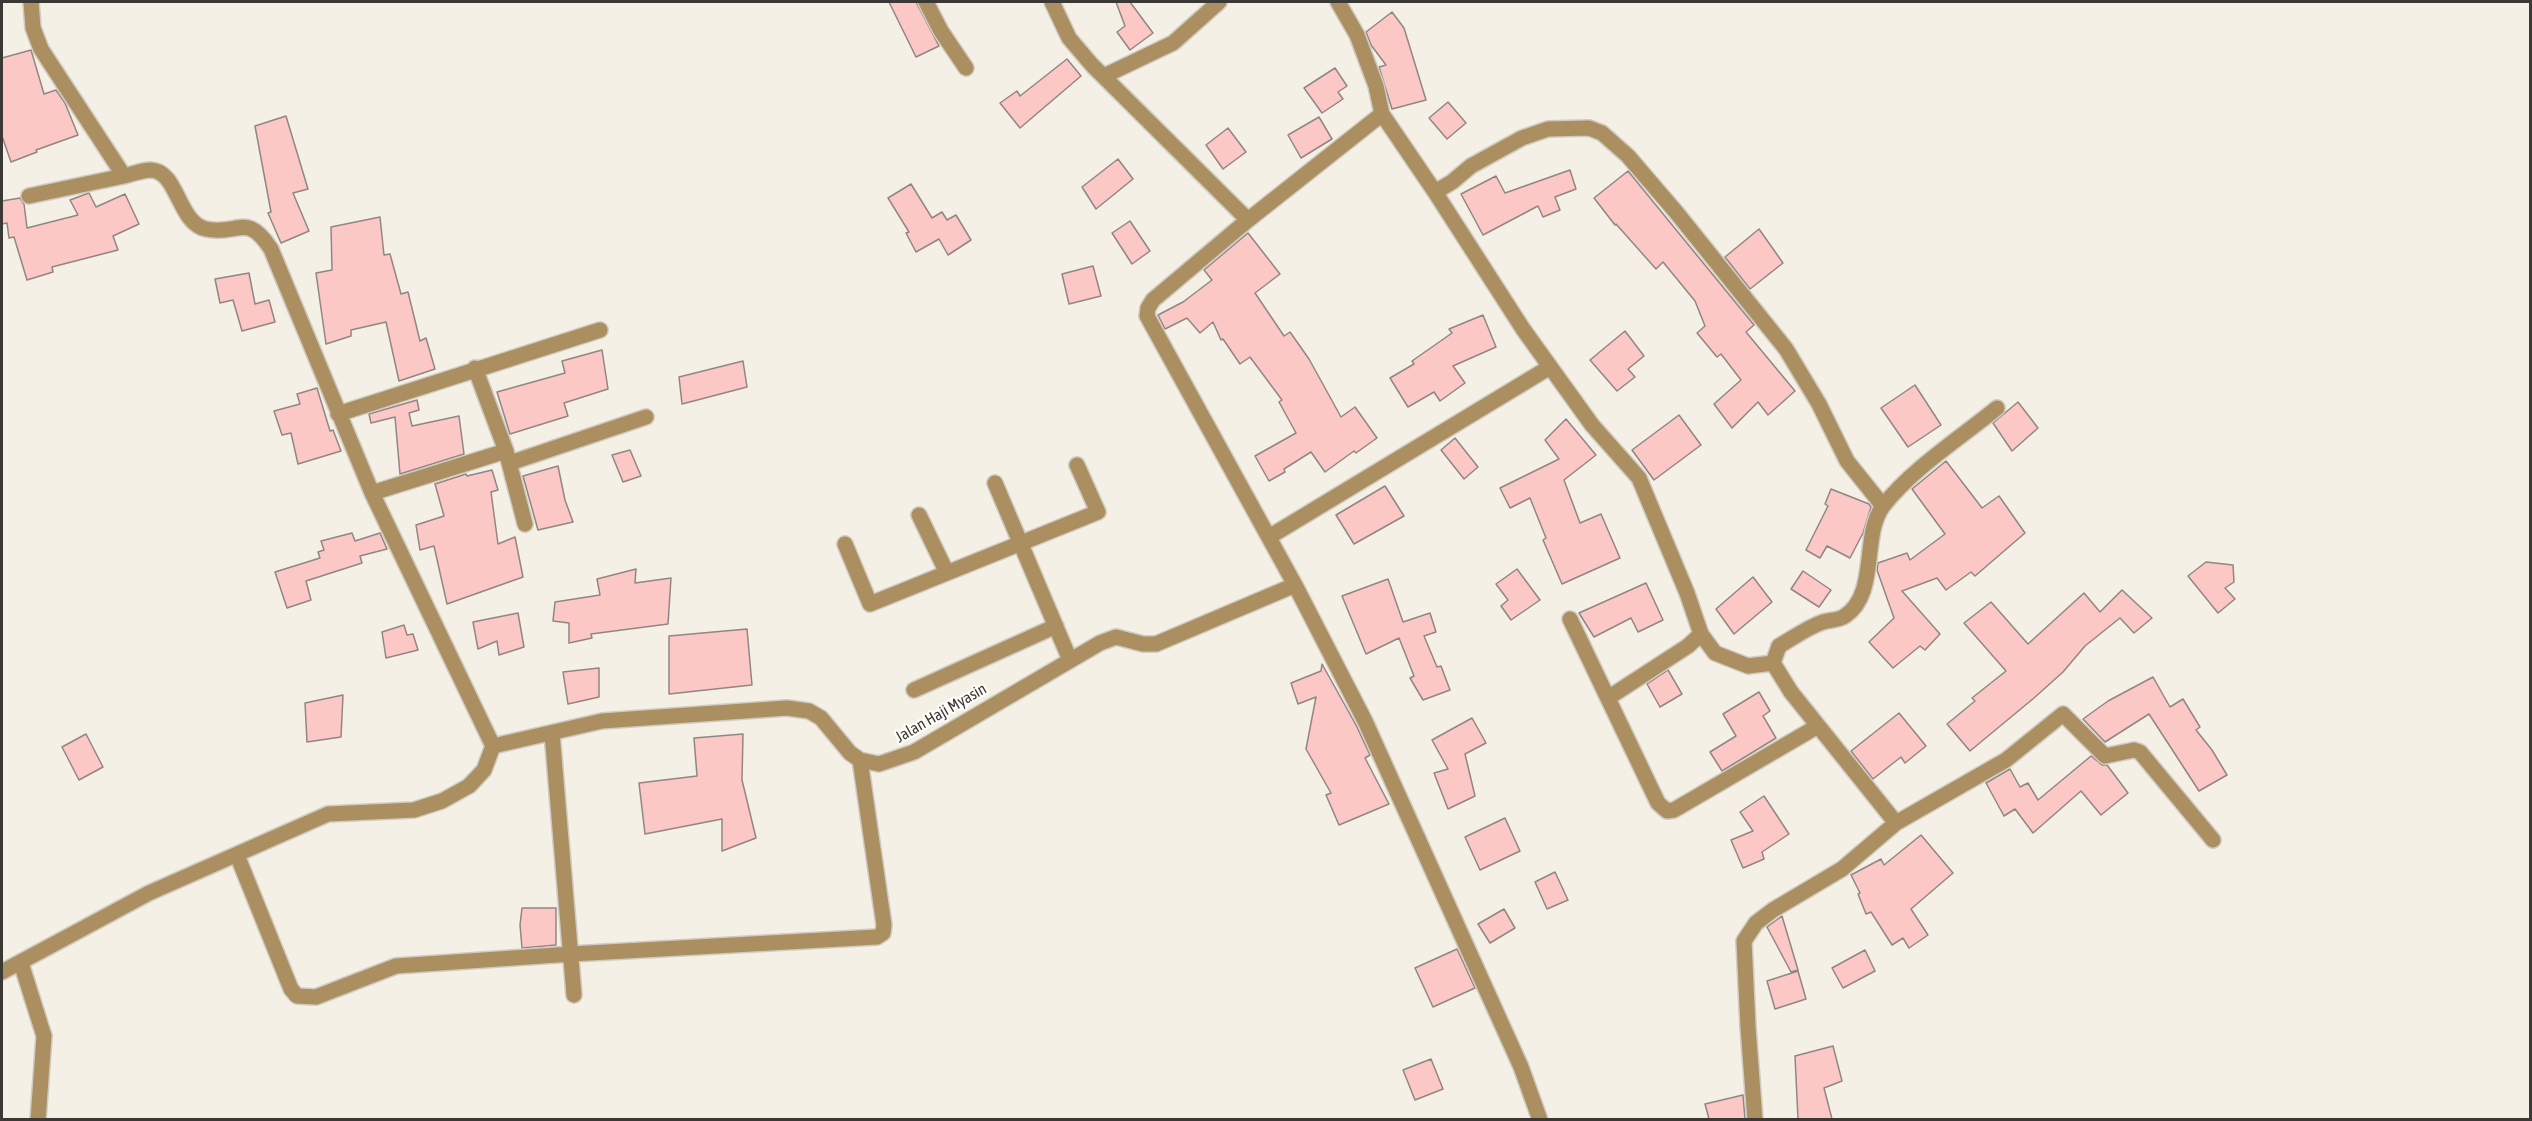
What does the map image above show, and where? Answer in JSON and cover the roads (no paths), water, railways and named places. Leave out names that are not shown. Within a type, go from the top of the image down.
[{"type":"street","points":[[31,2],[33,28],[41,49],[124,176]]},
{"type":"street","points":[[926,2],[941,31],[966,68]]},
{"type":"street","points":[[1052,2],[1069,38],[1248,220]]},
{"type":"street","points":[[1104,75],[1173,43],[1219,2]]},
{"type":"street","points":[[1338,2],[1357,35],[1376,86],[1382,114],[1523,329],[1592,425],[1639,478],[1687,593],[1701,634],[1729,656],[1773,663],[1791,693],[1896,823]]},
{"type":"street","points":[[1382,114],[1248,220],[1153,300],[1148,308],[1147,316],[1296,585],[1365,721],[1521,1067],[1540,1119]]},
{"type":"street","points":[[1435,192],[1498,149],[1522,138],[1548,129],[1589,128],[1602,133],[1642,172],[1786,349],[1819,404],[1847,461],[1883,506]]},
{"type":"street","points":[[2,972],[149,892],[328,814],[414,810],[442,801],[469,786],[484,770],[492,746],[372,493],[271,249],[261,234],[254,229],[244,227],[207,229],[191,222],[177,193],[161,174],[152,170],[29,196]]},
{"type":"street","points":[[338,414],[600,330]]},
{"type":"street","points":[[1269,537],[1550,367]]},
{"type":"street","points":[[475,369],[508,457],[525,524]]},
{"type":"street","points":[[1773,663],[1779,646],[1822,623],[1845,617],[1857,603],[1868,574],[1871,536],[1883,506],[1908,480],[1997,408]]},
{"type":"street","points":[[372,493],[646,417]]},
{"type":"street","points":[[845,544],[870,604],[1098,512],[1077,465]]},
{"type":"street","points":[[995,483],[1070,660]]},
{"type":"street","points":[[919,515],[947,573]]},
{"type":"street","name":"Jalan Haji Myasin","points":[[860,760],[879,764],[914,752],[1070,660],[1116,637],[1143,644],[1156,644],[1296,585]]},
{"type":"street","points":[[1570,619],[1658,803],[1667,811],[1674,810],[1818,726]]},
{"type":"street","points":[[914,690],[1056,626]]},
{"type":"street","points":[[1608,698],[1688,646],[1701,634]]},
{"type":"street","points":[[237,855],[291,989],[297,996],[316,997],[396,966],[877,937],[883,933],[884,926],[860,760],[850,753],[821,718],[809,711],[787,708],[602,721],[492,746]]},
{"type":"street","points":[[1755,1119],[1744,941],[1749,931],[1773,910],[1842,869],[1896,823],[2006,760],[2063,714],[2104,756],[2134,750],[2140,752],[2213,840]]},
{"type":"street","points":[[552,733],[574,994]]},
{"type":"street","points":[[21,963],[44,1036],[38,1119]]}]
